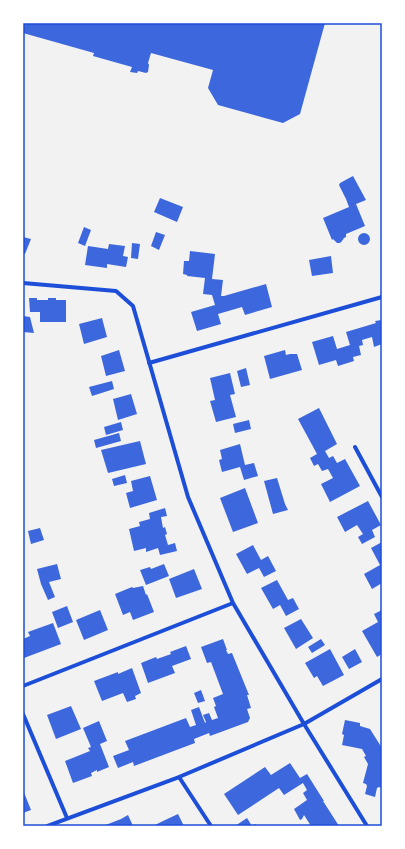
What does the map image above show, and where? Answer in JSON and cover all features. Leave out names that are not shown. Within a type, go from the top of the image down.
[{"type":"street","points":[[23,282],[116,291],[133,306],[188,497],[233,603],[304,724],[367,826]]},
{"type":"street","points":[[149,363],[382,297]]},
{"type":"street","points":[[355,447],[382,497]]},
{"type":"street","points":[[23,686],[233,603]]},
{"type":"street","points":[[47,826],[179,777],[304,724],[382,679]]},
{"type":"street","points":[[23,714],[67,818]]},
{"type":"street","points":[[179,777],[211,826]]},
{"type":"building","points":[[23,23],[325,23],[300,114],[283,123],[218,105],[208,88],[213,70],[151,53],[148,63],[148,72],[130,72],[132,67],[93,56],[94,53],[23,33]]},
{"type":"building","points":[[353,176],[366,200],[356,204],[365,226],[346,234],[346,237],[340,243],[337,243],[333,239],[332,240],[323,218],[349,207],[339,185]]},
{"type":"building","points":[[160,198],[183,207],[177,222],[154,212]]},
{"type":"building","points":[[84,227],[91,230],[85,246],[78,243]]},
{"type":"building","points":[[156,232],[165,235],[159,250],[151,246]]},
{"type":"building","points":[[362,233],[366,233],[370,239],[366,245],[362,245],[358,241],[358,237]]},
{"type":"building","points":[[23,237],[31,239],[25,254],[23,253]]},
{"type":"building","points":[[132,243],[140,244],[138,259],[131,258]]},
{"type":"building","points":[[109,244],[125,246],[123,256],[128,257],[126,267],[107,264],[107,268],[85,265],[88,246],[108,249]]},
{"type":"building","points":[[190,251],[215,254],[212,279],[223,280],[221,296],[266,284],[272,307],[245,315],[242,307],[218,314],[221,324],[197,331],[191,312],[215,305],[212,295],[203,294],[205,278],[187,276],[183,274],[184,261],[189,261]]},
{"type":"building","points":[[331,256],[333,273],[312,276],[309,260]]},
{"type":"building","points":[[29,298],[37,298],[37,300],[56,298],[56,300],[66,300],[66,322],[40,322],[40,312],[30,312]]},
{"type":"building","points":[[23,316],[30,317],[34,333],[23,332]]},
{"type":"building","points":[[102,318],[107,337],[84,344],[79,324]]},
{"type":"building","points":[[382,320],[382,344],[374,347],[372,337],[362,340],[363,345],[359,346],[361,355],[353,357],[354,361],[338,366],[336,360],[319,365],[312,342],[333,336],[337,349],[350,345],[346,332],[376,323],[375,321]]},
{"type":"building","points":[[119,350],[125,371],[106,376],[101,356]]},
{"type":"building","points":[[285,350],[286,355],[297,354],[302,370],[270,379],[264,356]]},
{"type":"building","points":[[246,368],[250,385],[241,387],[237,371]]},
{"type":"building","points":[[230,373],[235,394],[230,395],[236,417],[216,422],[210,401],[215,400],[210,378]]},
{"type":"building","points":[[112,381],[114,389],[92,396],[89,387]]},
{"type":"building","points":[[131,394],[137,414],[118,420],[113,399]]},
{"type":"building","points":[[319,408],[337,444],[325,451],[329,458],[333,456],[337,463],[345,459],[360,486],[330,502],[321,484],[333,478],[328,469],[322,471],[318,464],[314,466],[310,458],[317,454],[298,419]]},
{"type":"building","points":[[249,420],[251,429],[235,433],[233,424]]},
{"type":"building","points":[[121,422],[123,430],[106,435],[104,427]]},
{"type":"building","points":[[119,433],[121,441],[96,448],[94,440]]},
{"type":"building","points":[[140,441],[146,464],[108,473],[101,450]]},
{"type":"building","points":[[240,444],[245,465],[254,463],[258,476],[244,480],[240,467],[222,472],[219,460],[222,459],[220,450]]},
{"type":"building","points":[[125,475],[127,483],[114,486],[112,479]]},
{"type":"building","points":[[150,476],[157,500],[130,508],[126,493],[133,491],[131,481]]},
{"type":"building","points":[[277,478],[288,510],[273,514],[264,481]]},
{"type":"building","points":[[245,488],[258,523],[233,532],[220,498]]},
{"type":"building","points":[[368,501],[381,525],[372,530],[375,537],[362,544],[358,537],[363,534],[357,525],[345,532],[337,517]]},
{"type":"building","points":[[165,508],[167,516],[161,517],[163,528],[165,527],[167,534],[165,535],[168,545],[175,543],[177,551],[160,555],[158,548],[146,552],[146,548],[134,551],[129,529],[140,526],[139,522],[150,519],[149,513]]},
{"type":"building","points":[[40,528],[44,540],[31,544],[28,531]]},
{"type":"building","points":[[382,542],[382,583],[372,589],[364,574],[380,565],[371,548]]},
{"type":"building","points":[[253,545],[261,560],[268,556],[276,571],[264,577],[259,568],[247,574],[236,554]]},
{"type":"building","points":[[57,564],[61,579],[49,582],[55,597],[48,600],[41,584],[37,569]]},
{"type":"building","points":[[164,564],[169,576],[146,585],[140,570],[150,567],[151,569]]},
{"type":"building","points":[[194,569],[202,589],[176,598],[169,579]]},
{"type":"building","points":[[277,580],[288,600],[293,598],[299,609],[286,616],[280,605],[273,609],[261,588]]},
{"type":"building","points":[[143,586],[154,612],[133,620],[130,612],[123,615],[115,594],[132,587]]},
{"type":"building","points":[[67,606],[73,622],[58,628],[52,612]]},
{"type":"building","points":[[100,610],[108,630],[84,640],[76,620]]},
{"type":"building","points":[[382,610],[382,654],[377,657],[362,631],[378,622],[374,614]]},
{"type":"building","points":[[301,619],[313,638],[296,649],[284,628]]},
{"type":"building","points":[[53,623],[61,644],[24,658],[23,639],[30,636],[28,632]]},
{"type":"building","points":[[223,639],[228,654],[232,653],[249,695],[247,695],[251,708],[247,709],[250,718],[248,722],[210,736],[209,733],[194,739],[195,743],[134,766],[133,762],[118,768],[113,756],[129,750],[125,741],[186,718],[190,727],[196,725],[191,710],[199,707],[205,723],[206,722],[203,715],[209,713],[212,720],[218,718],[214,707],[216,706],[213,698],[223,694],[211,662],[207,663],[201,647]]},
{"type":"building","points":[[321,639],[325,645],[312,653],[308,647]]},
{"type":"building","points":[[186,646],[191,659],[172,666],[175,673],[148,683],[141,663],[156,657],[157,659],[171,654],[170,652]]},
{"type":"building","points":[[330,649],[344,675],[323,686],[317,676],[314,678],[305,663]]},
{"type":"building","points":[[355,649],[362,662],[349,669],[342,657]]},
{"type":"building","points":[[132,668],[141,693],[135,696],[136,699],[127,702],[123,693],[102,701],[94,681]]},
{"type":"building","points":[[201,690],[205,701],[198,703],[194,693]]},
{"type":"building","points":[[71,706],[81,729],[56,739],[47,715]]},
{"type":"building","points":[[345,720],[360,723],[360,726],[370,729],[382,748],[382,788],[377,788],[375,797],[365,794],[367,786],[363,783],[368,764],[362,749],[342,745],[344,735],[342,734]]},
{"type":"building","points":[[99,721],[107,741],[100,744],[109,767],[97,772],[97,770],[91,773],[92,776],[73,783],[65,761],[90,751],[88,748],[91,747],[83,728]]},
{"type":"building","points":[[290,763],[300,778],[307,774],[339,826],[311,826],[304,815],[300,820],[294,809],[307,800],[303,793],[307,790],[303,783],[284,795],[279,788],[238,815],[224,794],[265,767],[271,775]]},
{"type":"building","points":[[23,790],[31,810],[23,813]]},
{"type":"building","points":[[178,814],[184,826],[153,826],[163,821]]},
{"type":"building","points":[[128,815],[133,826],[103,826],[121,819]]},
{"type":"building","points":[[247,818],[252,826],[235,826]]}]
